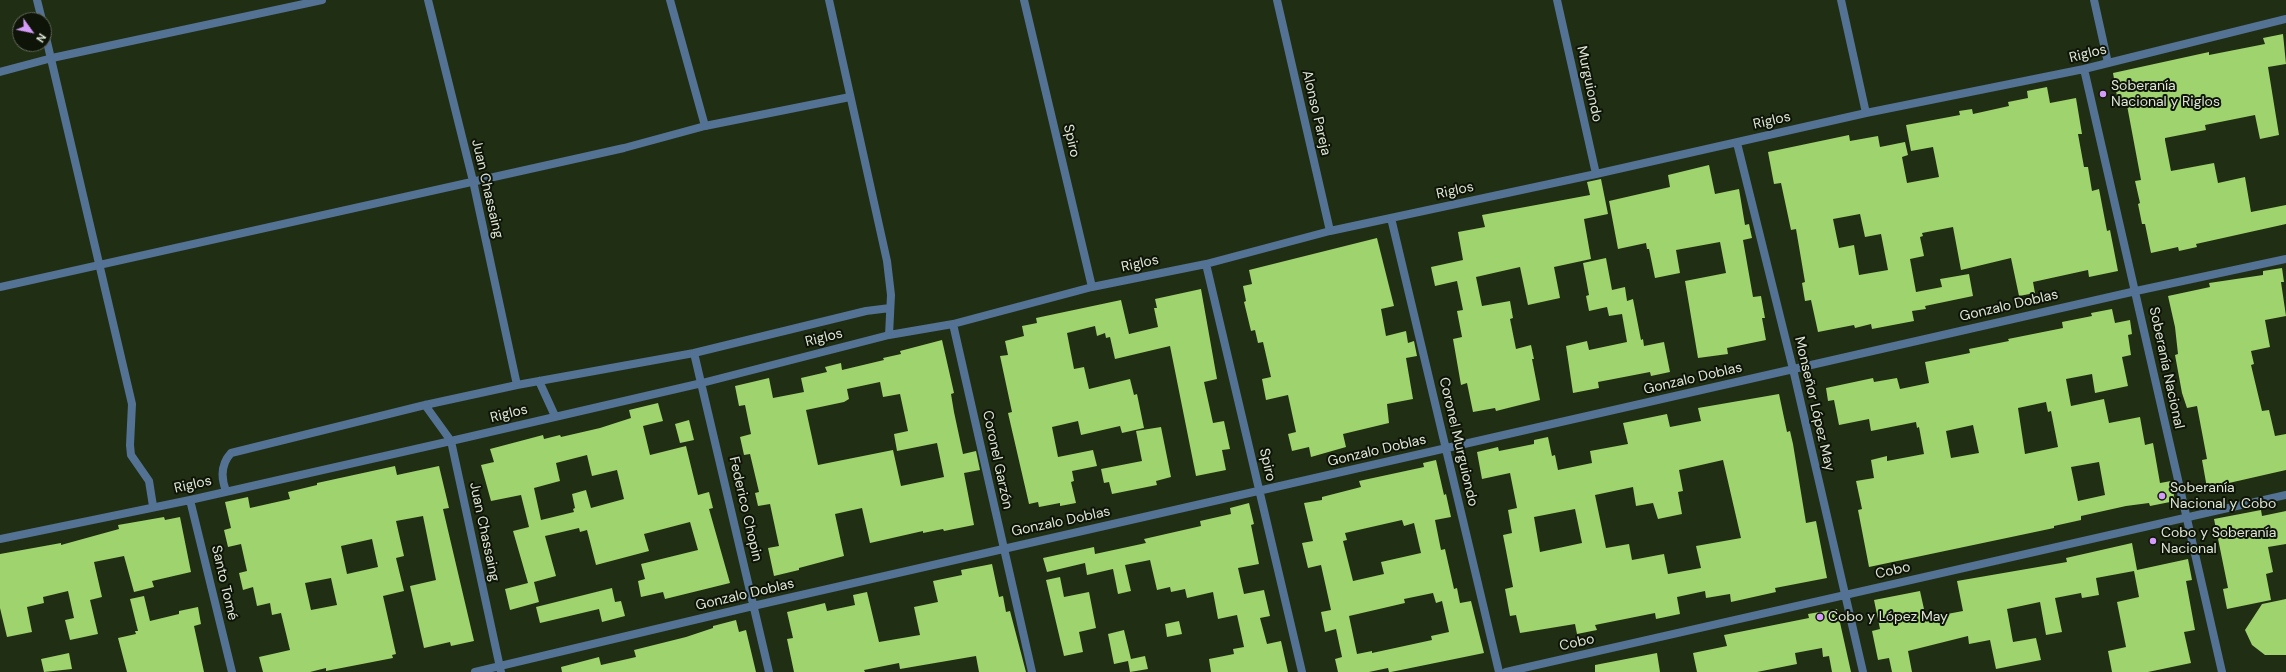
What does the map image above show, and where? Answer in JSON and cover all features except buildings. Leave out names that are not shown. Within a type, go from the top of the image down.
[{"type":"street","points":[[37,0],[40,12]]},
{"type":"street","points":[[0,72],[52,58],[322,0]]},
{"type":"street","name":"Juan Chassaing","points":[[428,0],[473,181],[517,385]]},
{"type":"street","points":[[670,0],[705,126]]},
{"type":"street","points":[[828,0],[885,254],[891,295],[888,335]]},
{"type":"street","name":"Spiro","points":[[1024,0],[1092,288]]},
{"type":"street","name":"Alonso Pareja","points":[[1277,0],[1330,232]]},
{"type":"street","name":"Murguiondo","points":[[1558,0],[1596,174]]},
{"type":"street","points":[[1841,0],[1866,113]]},
{"type":"street","points":[[2094,0],[2108,63]]},
{"type":"street","name":"Riglos","points":[[0,539],[153,506],[190,500],[451,441],[702,383],[888,335],[954,324],[1092,288],[1206,264],[1330,232],[1737,143],[1866,113],[2084,69],[2286,19]]},
{"type":"street","points":[[50,52],[132,404],[131,455],[150,481],[153,506]]},
{"type":"street","name":"Soberanía Nacional","points":[[2084,69],[2136,291],[2185,518],[2222,672]]},
{"type":"street","points":[[0,287],[624,148],[705,126],[850,97]]},
{"type":"street","name":"Monseñor López May","points":[[1737,143],[1793,369],[1863,672]]},
{"type":"street","name":"Coronel Murguiondo","points":[[1391,218],[1499,672]]},
{"type":"street","name":"Gonzalo Doblas","points":[[475,672],[500,669],[753,606],[1260,492],[2136,291],[2286,259]]},
{"type":"street","name":"Spiro","points":[[1206,264],[1302,672]]},
{"type":"street","points":[[226,491],[222,482],[224,464],[231,453],[425,405],[517,385],[694,353],[866,311],[890,308]]},
{"type":"street","name":"Coronel Garzón","points":[[954,324],[1003,549],[1032,672]]},
{"type":"street","name":"Federico Chopin","points":[[694,353],[769,672]]},
{"type":"street","points":[[539,381],[555,416]]},
{"type":"street","name":"Juan Chassaing","points":[[425,405],[451,441],[500,669]]},
{"type":"street","name":"Cobo","points":[[1506,672],[2286,495]]},
{"type":"street","name":"Santo Tomé","points":[[190,500],[232,672]]},
{"type":"place","name":"Soberanía Nacional y Riglos","points":[[2103,94]]},
{"type":"place","name":"Soberanía Nacional y Cobo","points":[[2162,496]]},
{"type":"place","name":"Cobo y Soberanía Nacional","points":[[2153,541]]},
{"type":"place","name":"Cobo y López May","points":[[1820,617]]}]
